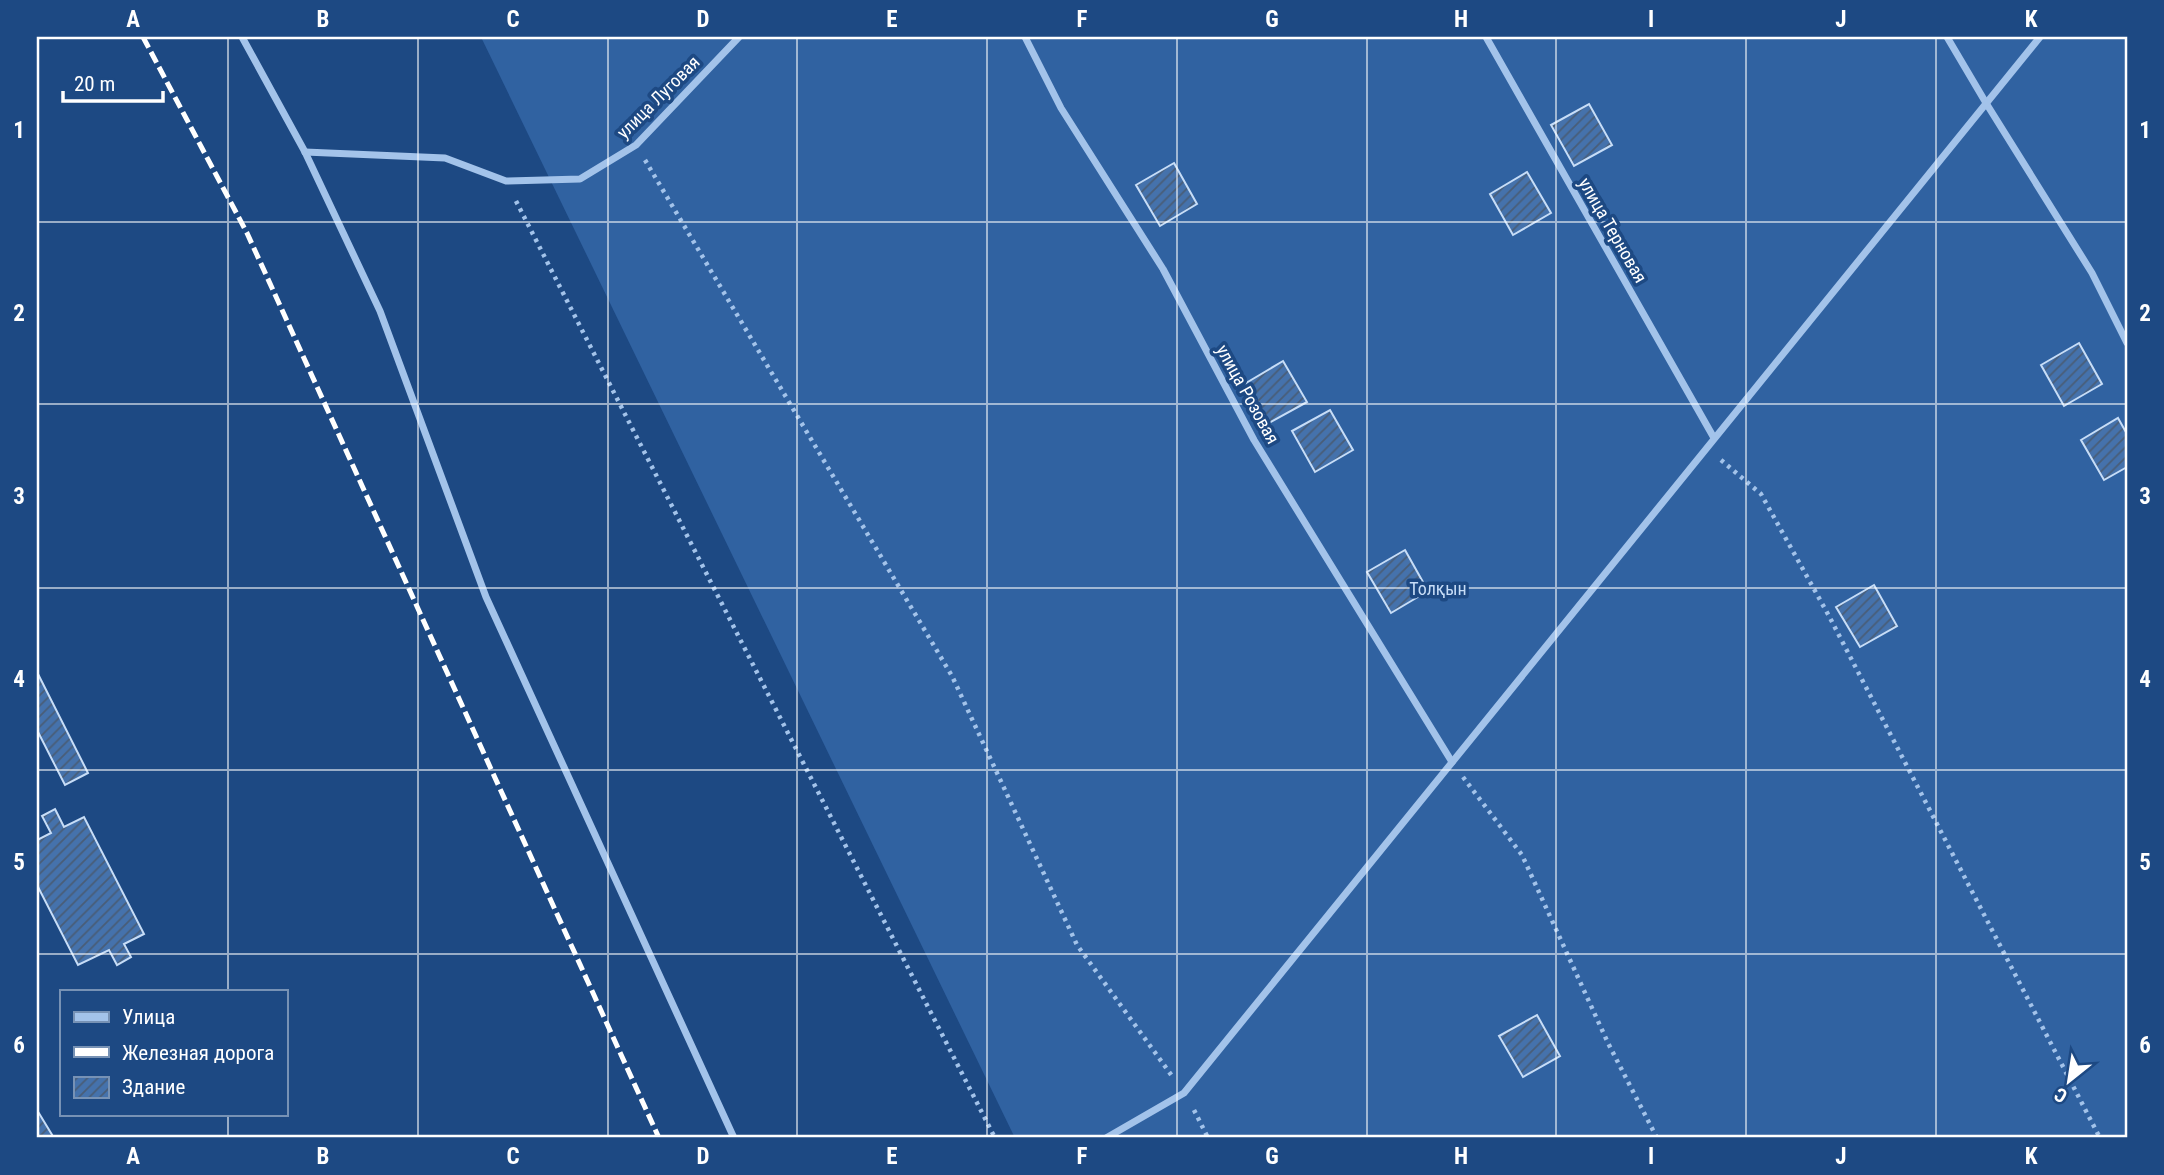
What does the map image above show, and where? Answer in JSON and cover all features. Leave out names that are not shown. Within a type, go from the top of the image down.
[{"type":"street","points":[[242,37],[305,152],[380,312],[486,597],[734,1138]]},
{"type":"street","name":"улица Луговая","points":[[305,152],[445,158],[506,181],[580,179],[636,145],[739,37]]},
{"type":"street","name":"улица Розовая","points":[[1025,37],[1060,108],[1163,269],[1254,440],[1452,762]]},
{"type":"street","name":"улица Терновая","points":[[1486,37],[1714,438]]},
{"type":"street","points":[[1947,37],[2092,273],[2127,343]]},
{"type":"street","points":[[1106,1138],[1184,1093],[2040,37]]},
{"type":"path","points":[[636,145],[951,676],[1077,945],[1184,1093],[1208,1138]]},
{"type":"path","points":[[506,181],[995,1138]]},
{"type":"path","points":[[1706,448],[1761,494],[1829,616],[2100,1138]]},
{"type":"path","points":[[1452,762],[1522,855],[1608,1044],[1657,1138]]},
{"type":"green space","name":"Толқын","points":[[481,37],[2127,37],[2127,1138],[1015,1138]]},
{"type":"building","points":[[1589,104],[1612,145],[1574,166],[1551,125]]},
{"type":"building","points":[[1174,163],[1197,204],[1160,226],[1136,185]]},
{"type":"building","points":[[1527,172],[1551,213],[1513,235],[1490,194]]},
{"type":"building","points":[[2079,343],[2102,384],[2064,406],[2041,365]]},
{"type":"building","points":[[1283,361],[1307,402],[1269,423],[1246,383]]},
{"type":"building","points":[[1330,410],[1353,450],[1315,472],[1292,431]]},
{"type":"building","points":[[2118,418],[2127,434],[2127,467],[2104,480],[2081,440]]},
{"type":"building","points":[[1405,550],[1428,591],[1391,613],[1367,572]]},
{"type":"building","points":[[1874,585],[1897,626],[1860,647],[1836,607]]},
{"type":"building","points":[[37,672],[88,773],[65,785],[37,730]]},
{"type":"building","points":[[55,809],[64,827],[84,817],[144,934],[124,944],[131,957],[117,965],[109,950],[78,965],[37,885],[37,840],[51,833],[42,816]]},
{"type":"building","points":[[1537,1015],[1560,1056],[1523,1077],[1499,1036]]},
{"type":"building","points":[[37,1110],[54,1138],[37,1138]]},
{"type":"railway","points":[[143,37],[247,233],[659,1138]]}]
